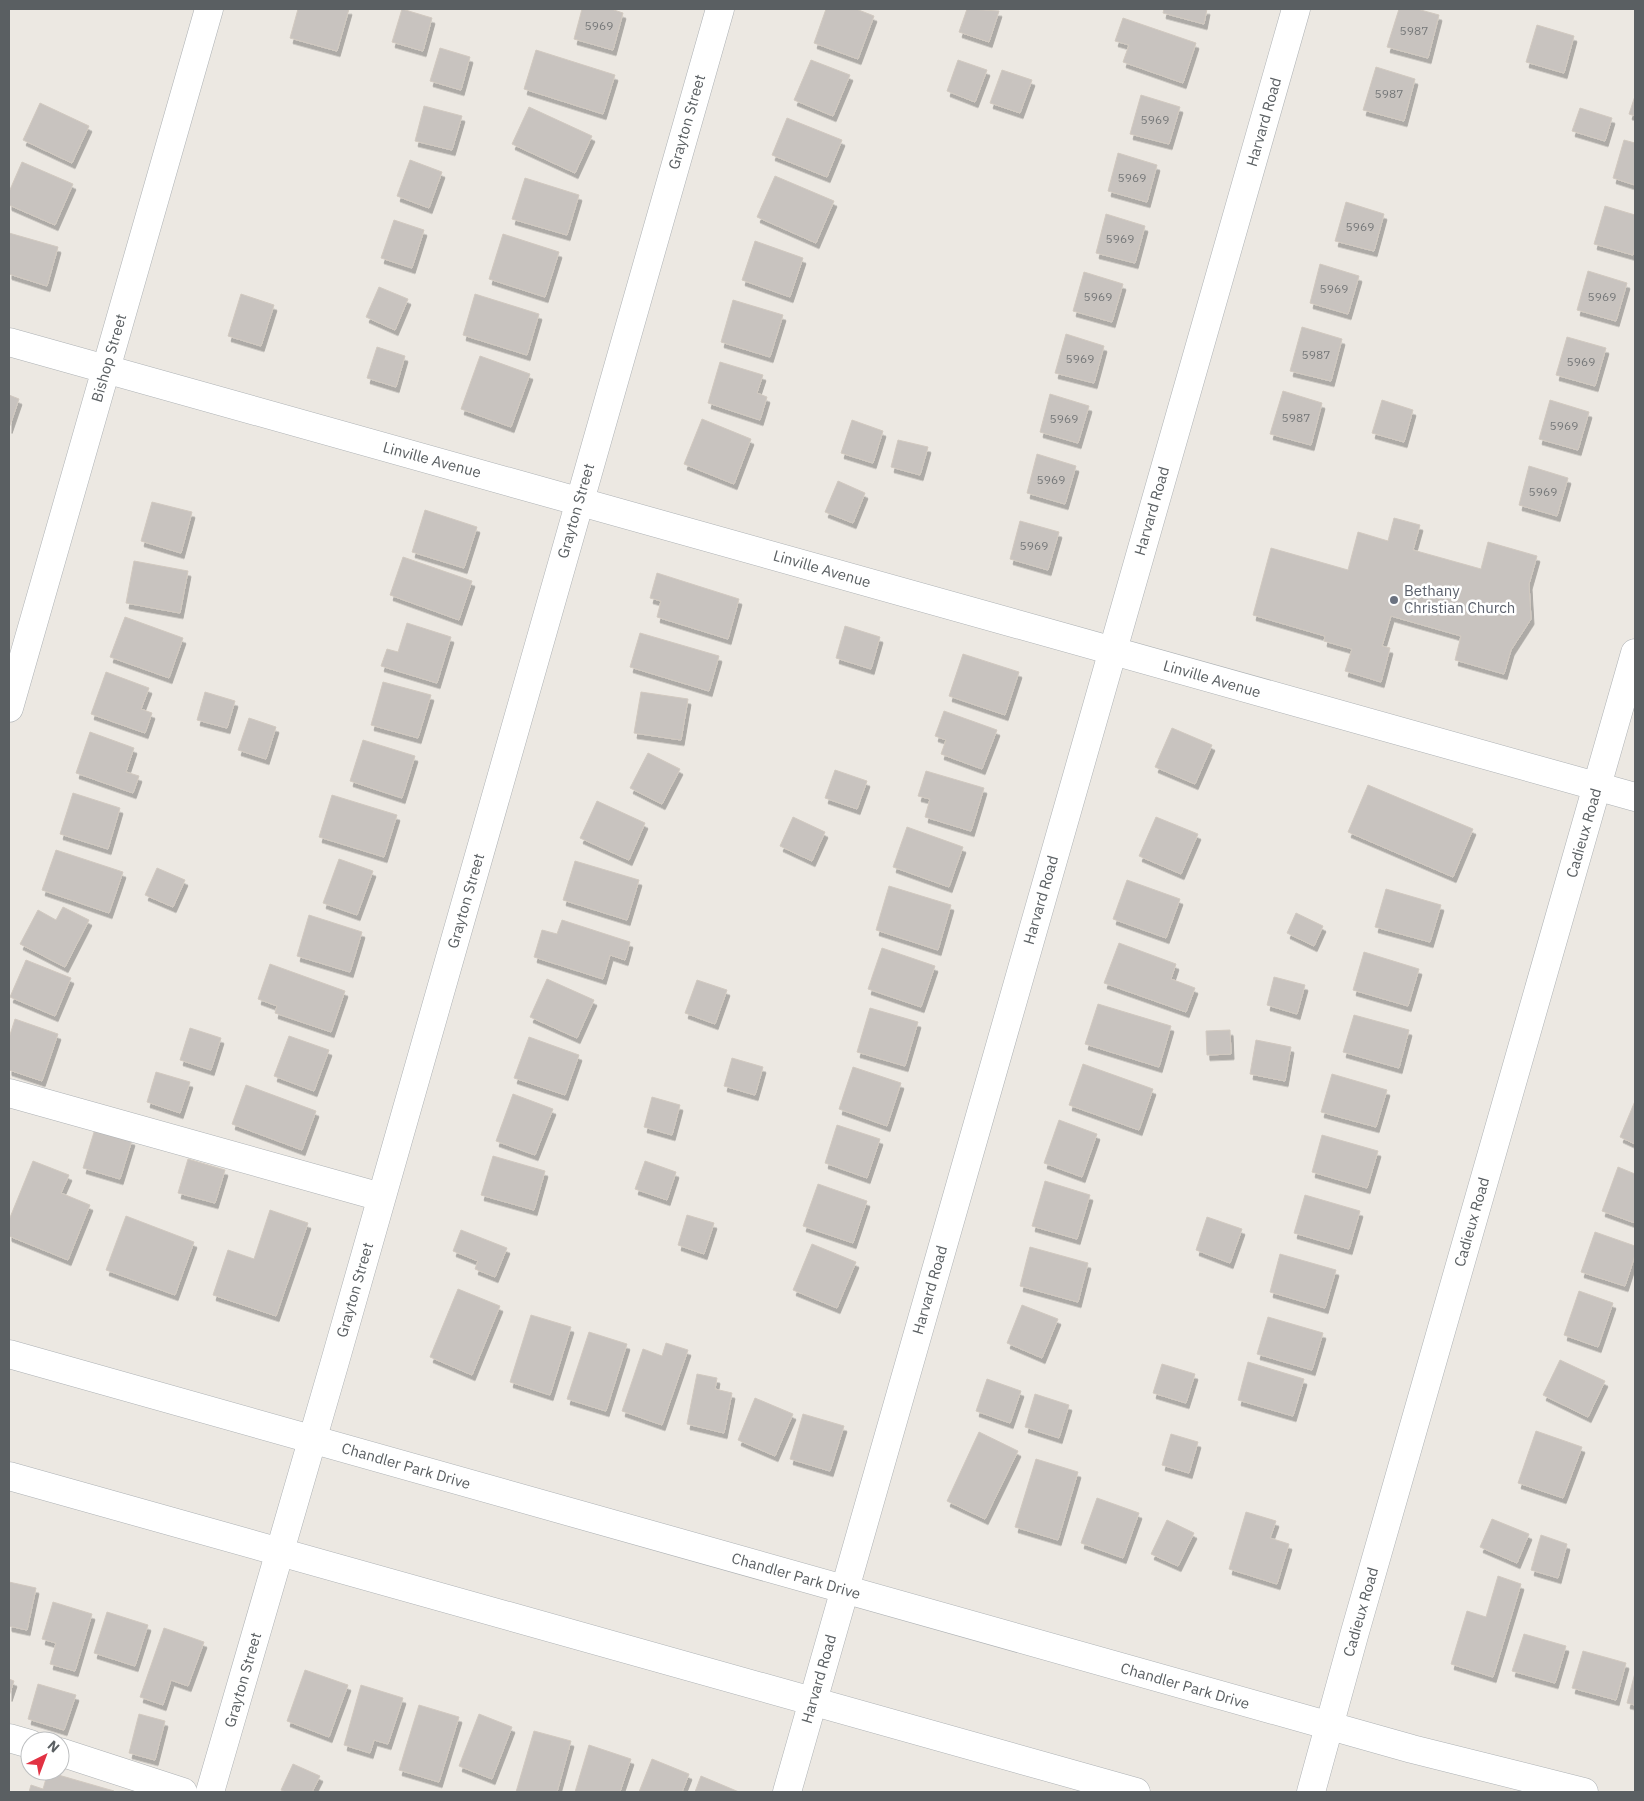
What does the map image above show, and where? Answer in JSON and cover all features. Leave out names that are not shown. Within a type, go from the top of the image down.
[{"type":"street","name":"Bishop Street","points":[[9,708],[209,9]]},
{"type":"street","name":"Grayton Street","points":[[210,1792],[280,1553],[720,9]]},
{"type":"street","name":"Harvard Road","points":[[787,1792],[1296,9]]},
{"type":"street","name":"Linville Avenue","points":[[9,342],[1635,797]]},
{"type":"street","name":"Cadieux Road","points":[[1311,1792],[1635,653]]},
{"type":"street","points":[[9,1093],[381,1197]]},
{"type":"street","name":"Chandler Park Drive","points":[[9,1354],[1412,1749],[1584,1792]]},
{"type":"street","points":[[9,1476],[1136,1792]]},
{"type":"street","points":[[70,1755],[183,1792]]},
{"type":"building","points":[[298,9],[349,9],[337,51],[290,38]]},
{"type":"building","points":[[402,9],[432,18],[423,51],[392,42]]},
{"type":"building","points":[[582,9],[611,9],[623,13],[613,50],[574,39]]},
{"type":"building","points":[[826,9],[856,9],[874,16],[858,59],[814,43]]},
{"type":"building","points":[[967,9],[999,11],[989,42],[959,32]]},
{"type":"building","points":[[1164,9],[1207,9],[1204,24],[1163,13]]},
{"type":"building","points":[[1399,9],[1417,9],[1439,15],[1428,58],[1387,47]]},
{"type":"building","points":[[1123,18],[1196,43],[1183,83],[1123,62],[1129,45],[1115,41]]},
{"type":"building","points":[[1537,25],[1574,36],[1564,73],[1526,62]]},
{"type":"building","points":[[440,48],[470,57],[461,90],[430,81]]},
{"type":"building","points":[[536,50],[615,75],[603,114],[524,89]]},
{"type":"building","points":[[811,60],[850,75],[833,116],[794,100]]},
{"type":"building","points":[[958,60],[987,70],[975,102],[947,91]]},
{"type":"building","points":[[1376,67],[1415,79],[1404,121],[1363,110]]},
{"type":"building","points":[[1002,70],[1032,80],[1020,113],[990,103]]},
{"type":"building","points":[[1141,95],[1180,107],[1169,144],[1130,134]]},
{"type":"building","points":[[1635,96],[1635,116],[1629,114]]},
{"type":"building","points":[[40,103],[89,126],[72,163],[23,140]]},
{"type":"building","points":[[424,106],[462,116],[452,150],[415,141]]},
{"type":"building","points":[[529,107],[592,136],[575,173],[512,144]]},
{"type":"building","points":[[1580,108],[1612,118],[1605,141],[1572,131]]},
{"type":"building","points":[[787,118],[842,140],[827,177],[772,155]]},
{"type":"building","points":[[1624,140],[1635,143],[1635,185],[1613,178]]},
{"type":"building","points":[[1118,153],[1157,165],[1147,202],[1108,191]]},
{"type":"building","points":[[410,160],[442,172],[429,208],[397,196]]},
{"type":"building","points":[[22,162],[73,184],[55,225],[9,205],[9,192]]},
{"type":"building","points":[[775,176],[834,201],[816,243],[757,217]]},
{"type":"building","points":[[525,178],[579,195],[567,235],[512,219]]},
{"type":"building","points":[[1346,202],[1384,214],[1374,251],[1335,241]]},
{"type":"building","points":[[1605,206],[1635,215],[1635,246],[1633,255],[1594,244]]},
{"type":"building","points":[[1106,214],[1145,226],[1135,263],[1096,253]]},
{"type":"building","points":[[394,220],[424,230],[412,268],[381,258]]},
{"type":"building","points":[[9,233],[58,247],[47,286],[9,274]]},
{"type":"building","points":[[503,234],[559,252],[545,297],[489,279]]},
{"type":"building","points":[[755,241],[803,258],[790,297],[742,280]]},
{"type":"building","points":[[1320,264],[1359,276],[1348,314],[1310,303]]},
{"type":"building","points":[[1588,271],[1627,283],[1616,321],[1577,310]]},
{"type":"building","points":[[1084,272],[1123,284],[1112,322],[1073,311]]},
{"type":"building","points":[[379,287],[408,299],[395,330],[366,317]]},
{"type":"building","points":[[241,294],[274,305],[261,346],[228,336]]},
{"type":"building","points":[[475,294],[539,314],[527,355],[463,335]]},
{"type":"building","points":[[733,300],[783,315],[770,357],[721,342]]},
{"type":"building","points":[[1302,327],[1342,339],[1331,381],[1290,371]]},
{"type":"building","points":[[1066,334],[1104,346],[1094,383],[1055,373]]},
{"type":"building","points":[[1567,337],[1606,348],[1595,386],[1556,375]]},
{"type":"building","points":[[377,347],[405,356],[396,387],[367,378]]},
{"type":"building","points":[[480,356],[530,374],[511,427],[461,409]]},
{"type":"building","points":[[720,362],[763,375],[757,393],[767,397],[760,420],[708,403]]},
{"type":"building","points":[[1283,391],[1322,403],[1311,445],[1270,434]]},
{"type":"building","points":[[1050,394],[1089,406],[1078,443],[1040,432]]},
{"type":"building","points":[[9,395],[19,399],[9,428]]},
{"type":"building","points":[[1382,400],[1413,410],[1404,442],[1372,433]]},
{"type":"building","points":[[1550,400],[1589,412],[1578,450],[1539,439]]},
{"type":"building","points":[[702,419],[751,439],[734,484],[684,464]]},
{"type":"building","points":[[852,420],[883,431],[873,463],[841,453]]},
{"type":"building","points":[[898,440],[928,447],[920,475],[891,467]]},
{"type":"building","points":[[1037,454],[1076,466],[1065,504],[1027,493]]},
{"type":"building","points":[[1529,466],[1568,478],[1557,516],[1519,505]]},
{"type":"building","points":[[838,481],[865,493],[853,523],[825,512]]},
{"type":"building","points":[[152,502],[192,512],[181,553],[141,541]]},
{"type":"building","points":[[425,510],[477,527],[464,568],[412,552]]},
{"type":"building","name":"Bethany Christian Church","points":[[1394,518],[1420,525],[1413,550],[1481,569],[1488,542],[1537,556],[1529,584],[1531,619],[1511,650],[1504,674],[1455,660],[1461,636],[1391,616],[1382,646],[1390,648],[1381,682],[1345,671],[1352,649],[1324,641],[1325,636],[1253,615],[1271,548],[1348,570],[1358,532],[1388,541]]},
{"type":"building","points":[[1020,521],[1059,532],[1048,570],[1010,559]]},
{"type":"building","points":[[403,557],[472,581],[459,620],[390,595]]},
{"type":"building","points":[[134,561],[188,571],[180,613],[126,603]]},
{"type":"building","points":[[657,573],[739,599],[728,639],[657,617],[661,601],[650,598]]},
{"type":"building","points":[[125,617],[183,638],[169,678],[110,657]]},
{"type":"building","points":[[407,623],[451,637],[437,683],[381,666],[387,649],[398,652]]},
{"type":"building","points":[[845,626],[880,637],[871,669],[836,658]]},
{"type":"building","points":[[640,633],[719,656],[709,691],[630,667]]},
{"type":"building","points":[[963,654],[1019,672],[1005,715],[949,696]]},
{"type":"building","points":[[106,672],[149,688],[141,709],[152,713],[145,733],[91,714]]},
{"type":"building","points":[[383,682],[431,695],[418,738],[371,725]]},
{"type":"building","points":[[205,692],[235,701],[227,728],[197,720]]},
{"type":"building","points":[[641,692],[688,699],[681,740],[634,733]]},
{"type":"building","points":[[944,711],[997,730],[982,769],[941,754],[946,740],[935,736]]},
{"type":"building","points":[[249,718],[276,727],[266,759],[238,750]]},
{"type":"building","points":[[1172,728],[1212,745],[1195,784],[1155,767]]},
{"type":"building","points":[[90,732],[134,748],[126,772],[139,776],[133,793],[76,773]]},
{"type":"building","points":[[363,740],[415,756],[402,798],[350,781]]},
{"type":"building","points":[[648,753],[680,769],[662,804],[630,788]]},
{"type":"building","points":[[835,770],[867,781],[857,809],[825,798]]},
{"type":"building","points":[[926,771],[984,788],[971,831],[925,817],[930,799],[918,796]]},
{"type":"building","points":[[1368,785],[1473,829],[1453,877],[1348,832]]},
{"type":"building","points":[[73,793],[120,808],[108,849],[60,834]]},
{"type":"building","points":[[332,795],[397,815],[384,857],[319,837]]},
{"type":"building","points":[[597,801],[645,823],[629,860],[580,838]]},
{"type":"building","points":[[793,817],[825,832],[812,861],[780,846]]},
{"type":"building","points":[[1156,817],[1198,834],[1181,874],[1139,856]]},
{"type":"building","points":[[907,827],[963,847],[949,887],[893,867]]},
{"type":"building","points":[[56,850],[123,872],[109,913],[42,890]]},
{"type":"building","points":[[339,859],[373,871],[357,915],[323,903]]},
{"type":"building","points":[[575,861],[639,880],[627,920],[563,900]]},
{"type":"building","points":[[157,868],[185,880],[173,907],[145,895]]},
{"type":"building","points":[[1127,880],[1180,899],[1166,938],[1113,919]]},
{"type":"building","points":[[889,886],[951,905],[938,950],[876,930]]},
{"type":"building","points":[[1386,889],[1441,905],[1430,942],[1375,927]]},
{"type":"building","points":[[63,907],[89,920],[65,967],[20,944],[38,910],[56,920]]},
{"type":"building","points":[[1296,913],[1323,926],[1314,946],[1287,933]]},
{"type":"building","points":[[309,915],[362,932],[350,972],[297,956]]},
{"type":"building","points":[[562,920],[630,942],[625,960],[610,955],[603,979],[534,957],[542,930],[557,934]]},
{"type":"building","points":[[1119,943],[1176,964],[1171,979],[1195,988],[1186,1012],[1104,983]]},
{"type":"building","points":[[882,948],[935,966],[921,1007],[868,989]]},
{"type":"building","points":[[1364,952],[1419,969],[1408,1006],[1353,990]]},
{"type":"building","points":[[26,960],[71,978],[55,1016],[10,997]]},
{"type":"building","points":[[270,964],[345,991],[331,1032],[275,1013],[277,1006],[258,999]]},
{"type":"building","points":[[1274,977],[1305,985],[1297,1014],[1267,1005]]},
{"type":"building","points":[[547,979],[594,1000],[577,1038],[530,1017]]},
{"type":"building","points":[[697,980],[727,990],[715,1024],[685,1013]]},
{"type":"building","points":[[1098,1004],[1171,1026],[1159,1067],[1085,1044]]},
{"type":"building","points":[[870,1008],[918,1022],[905,1066],[857,1052]]},
{"type":"building","points":[[1354,1015],[1409,1030],[1399,1068],[1343,1052]]},
{"type":"building","points":[[15,1019],[58,1034],[42,1081],[9,1070],[9,1038]]},
{"type":"building","points":[[190,1028],[221,1038],[211,1070],[180,1060]]},
{"type":"building","points":[[1230,1030],[1231,1054],[1207,1055],[1206,1031]]},
{"type":"building","points":[[289,1036],[329,1050],[314,1091],[274,1076]]},
{"type":"building","points":[[529,1037],[579,1055],[565,1095],[514,1078]]},
{"type":"building","points":[[1256,1040],[1291,1047],[1285,1081],[1250,1074]]},
{"type":"building","points":[[732,1058],[763,1067],[755,1095],[724,1086]]},
{"type":"building","points":[[1083,1064],[1153,1089],[1139,1130],[1069,1105]]},
{"type":"building","points":[[853,1067],[901,1083],[887,1126],[839,1109]]},
{"type":"building","points":[[156,1072],[190,1082],[180,1113],[147,1102]]},
{"type":"building","points":[[1332,1074],[1387,1090],[1376,1127],[1321,1112]]},
{"type":"building","points":[[246,1085],[316,1111],[302,1150],[232,1124]]},
{"type":"building","points":[[513,1094],[553,1109],[535,1155],[496,1141]]},
{"type":"building","points":[[652,1097],[680,1105],[672,1135],[644,1127]]},
{"type":"building","points":[[1635,1101],[1635,1144],[1620,1137]]},
{"type":"building","points":[[1059,1120],[1097,1134],[1082,1177],[1044,1163]]},
{"type":"building","points":[[837,1125],[880,1139],[867,1178],[825,1163]]},
{"type":"building","points":[[95,1129],[132,1140],[120,1179],[83,1168]]},
{"type":"building","points":[[1322,1135],[1378,1151],[1367,1188],[1312,1172]]},
{"type":"building","points":[[493,1156],[545,1171],[534,1210],[481,1195]]},
{"type":"building","points":[[188,1159],[225,1170],[215,1203],[178,1193]]},
{"type":"building","points":[[33,1161],[69,1175],[61,1193],[90,1205],[68,1260],[9,1236],[9,1220]]},
{"type":"building","points":[[645,1161],[676,1172],[667,1200],[635,1189]]},
{"type":"building","points":[[1618,1167],[1635,1174],[1635,1223],[1602,1211]]},
{"type":"building","points":[[1045,1181],[1090,1195],[1077,1239],[1032,1226]]},
{"type":"building","points":[[818,1184],[867,1201],[853,1243],[803,1226]]},
{"type":"building","points":[[1305,1195],[1360,1211],[1349,1249],[1294,1233]]},
{"type":"building","points":[[270,1210],[308,1223],[276,1316],[213,1295],[228,1250],[254,1259]]},
{"type":"building","points":[[687,1215],[714,1223],[704,1254],[678,1245]]},
{"type":"building","points":[[126,1216],[194,1242],[175,1295],[106,1270]]},
{"type":"building","points":[[1207,1217],[1242,1229],[1230,1263],[1196,1250]]},
{"type":"building","points":[[461,1230],[507,1248],[495,1277],[475,1269],[478,1261],[453,1251]]},
{"type":"building","points":[[1595,1232],[1635,1246],[1635,1255],[1625,1286],[1581,1272]]},
{"type":"building","points":[[812,1244],[856,1262],[837,1308],[793,1290]]},
{"type":"building","points":[[1030,1247],[1088,1263],[1078,1302],[1020,1286]]},
{"type":"building","points":[[1280,1254],[1336,1270],[1325,1308],[1270,1292]]},
{"type":"building","points":[[458,1289],[500,1306],[472,1375],[430,1357]]},
{"type":"building","points":[[1579,1291],[1613,1303],[1598,1347],[1564,1335]]},
{"type":"building","points":[[1022,1305],[1058,1319],[1042,1358],[1007,1343]]},
{"type":"building","points":[[531,1315],[571,1327],[550,1395],[510,1382]]},
{"type":"building","points":[[1268,1317],[1323,1333],[1312,1370],[1257,1354]]},
{"type":"building","points":[[589,1332],[627,1344],[606,1411],[567,1399]]},
{"type":"building","points":[[666,1343],[688,1350],[662,1425],[622,1411],[643,1349],[662,1356]]},
{"type":"building","points":[[1560,1360],[1605,1381],[1588,1417],[1543,1395]]},
{"type":"building","points":[[1248,1362],[1304,1379],[1293,1416],[1238,1400]]},
{"type":"building","points":[[1162,1364],[1195,1374],[1186,1403],[1153,1393]]},
{"type":"building","points":[[697,1374],[717,1378],[715,1389],[732,1393],[724,1433],[687,1424]]},
{"type":"building","points":[[987,1379],[1021,1391],[1010,1423],[976,1411]]},
{"type":"building","points":[[1035,1394],[1069,1405],[1059,1438],[1025,1427]]},
{"type":"building","points":[[755,1398],[793,1414],[775,1456],[738,1440]]},
{"type":"building","points":[[803,1414],[844,1426],[830,1471],[790,1459]]},
{"type":"building","points":[[1536,1431],[1582,1447],[1563,1498],[1518,1483]]},
{"type":"building","points":[[979,1432],[1018,1451],[985,1519],[947,1501]]},
{"type":"building","points":[[1171,1434],[1198,1442],[1189,1473],[1162,1465]]},
{"type":"building","points":[[1036,1459],[1078,1472],[1058,1540],[1015,1527]]},
{"type":"building","points":[[1097,1498],[1139,1513],[1123,1558],[1081,1543]]},
{"type":"building","points":[[1246,1512],[1276,1521],[1270,1538],[1289,1544],[1277,1584],[1229,1569]]},
{"type":"building","points":[[1492,1519],[1529,1534],[1517,1563],[1480,1547]]},
{"type":"building","points":[[1167,1520],[1194,1533],[1178,1566],[1151,1554]]},
{"type":"building","points":[[1541,1535],[1567,1544],[1558,1578],[1531,1570]]},
{"type":"building","points":[[1498,1576],[1521,1584],[1493,1677],[1451,1664],[1467,1611],[1486,1617]]},
{"type":"building","points":[[9,1582],[36,1588],[27,1630],[9,1626]]},
{"type":"building","points":[[53,1602],[92,1614],[75,1671],[50,1664],[56,1643],[42,1639]]},
{"type":"building","points":[[107,1612],[148,1625],[135,1666],[94,1653]]},
{"type":"building","points":[[164,1628],[204,1642],[188,1686],[171,1680],[163,1705],[140,1697]]},
{"type":"building","points":[[1524,1634],[1566,1646],[1555,1683],[1512,1671]]},
{"type":"building","points":[[1583,1651],[1626,1663],[1616,1700],[1572,1688]]},
{"type":"building","points":[[305,1670],[348,1685],[329,1737],[287,1721]]},
{"type":"building","points":[[1635,1673],[1635,1705],[1627,1703]]},
{"type":"building","points":[[9,1679],[14,1681],[9,1696]]},
{"type":"building","points":[[38,1684],[76,1695],[64,1730],[28,1719]]},
{"type":"building","points":[[361,1685],[403,1698],[388,1744],[374,1740],[370,1753],[344,1745]]},
{"type":"building","points":[[419,1705],[459,1717],[439,1782],[399,1770]]},
{"type":"building","points":[[139,1714],[165,1721],[155,1760],[129,1753]]},
{"type":"building","points":[[479,1714],[512,1727],[492,1779],[459,1766]]},
{"type":"building","points":[[534,1731],[571,1741],[557,1792],[516,1792]]},
{"type":"building","points":[[589,1745],[631,1759],[620,1792],[575,1792]]},
{"type":"building","points":[[652,1759],[689,1774],[682,1792],[639,1792]]},
{"type":"building","points":[[293,1764],[320,1776],[312,1792],[286,1792],[281,1790]]},
{"type":"building","points":[[701,1776],[739,1792],[695,1792]]},
{"type":"building","points":[[70,1778],[114,1792],[29,1792],[31,1785],[43,1789],[45,1781],[70,1781]]},
{"type":"place","name":"Bethany Christian Church","points":[[1394,600]]}]
